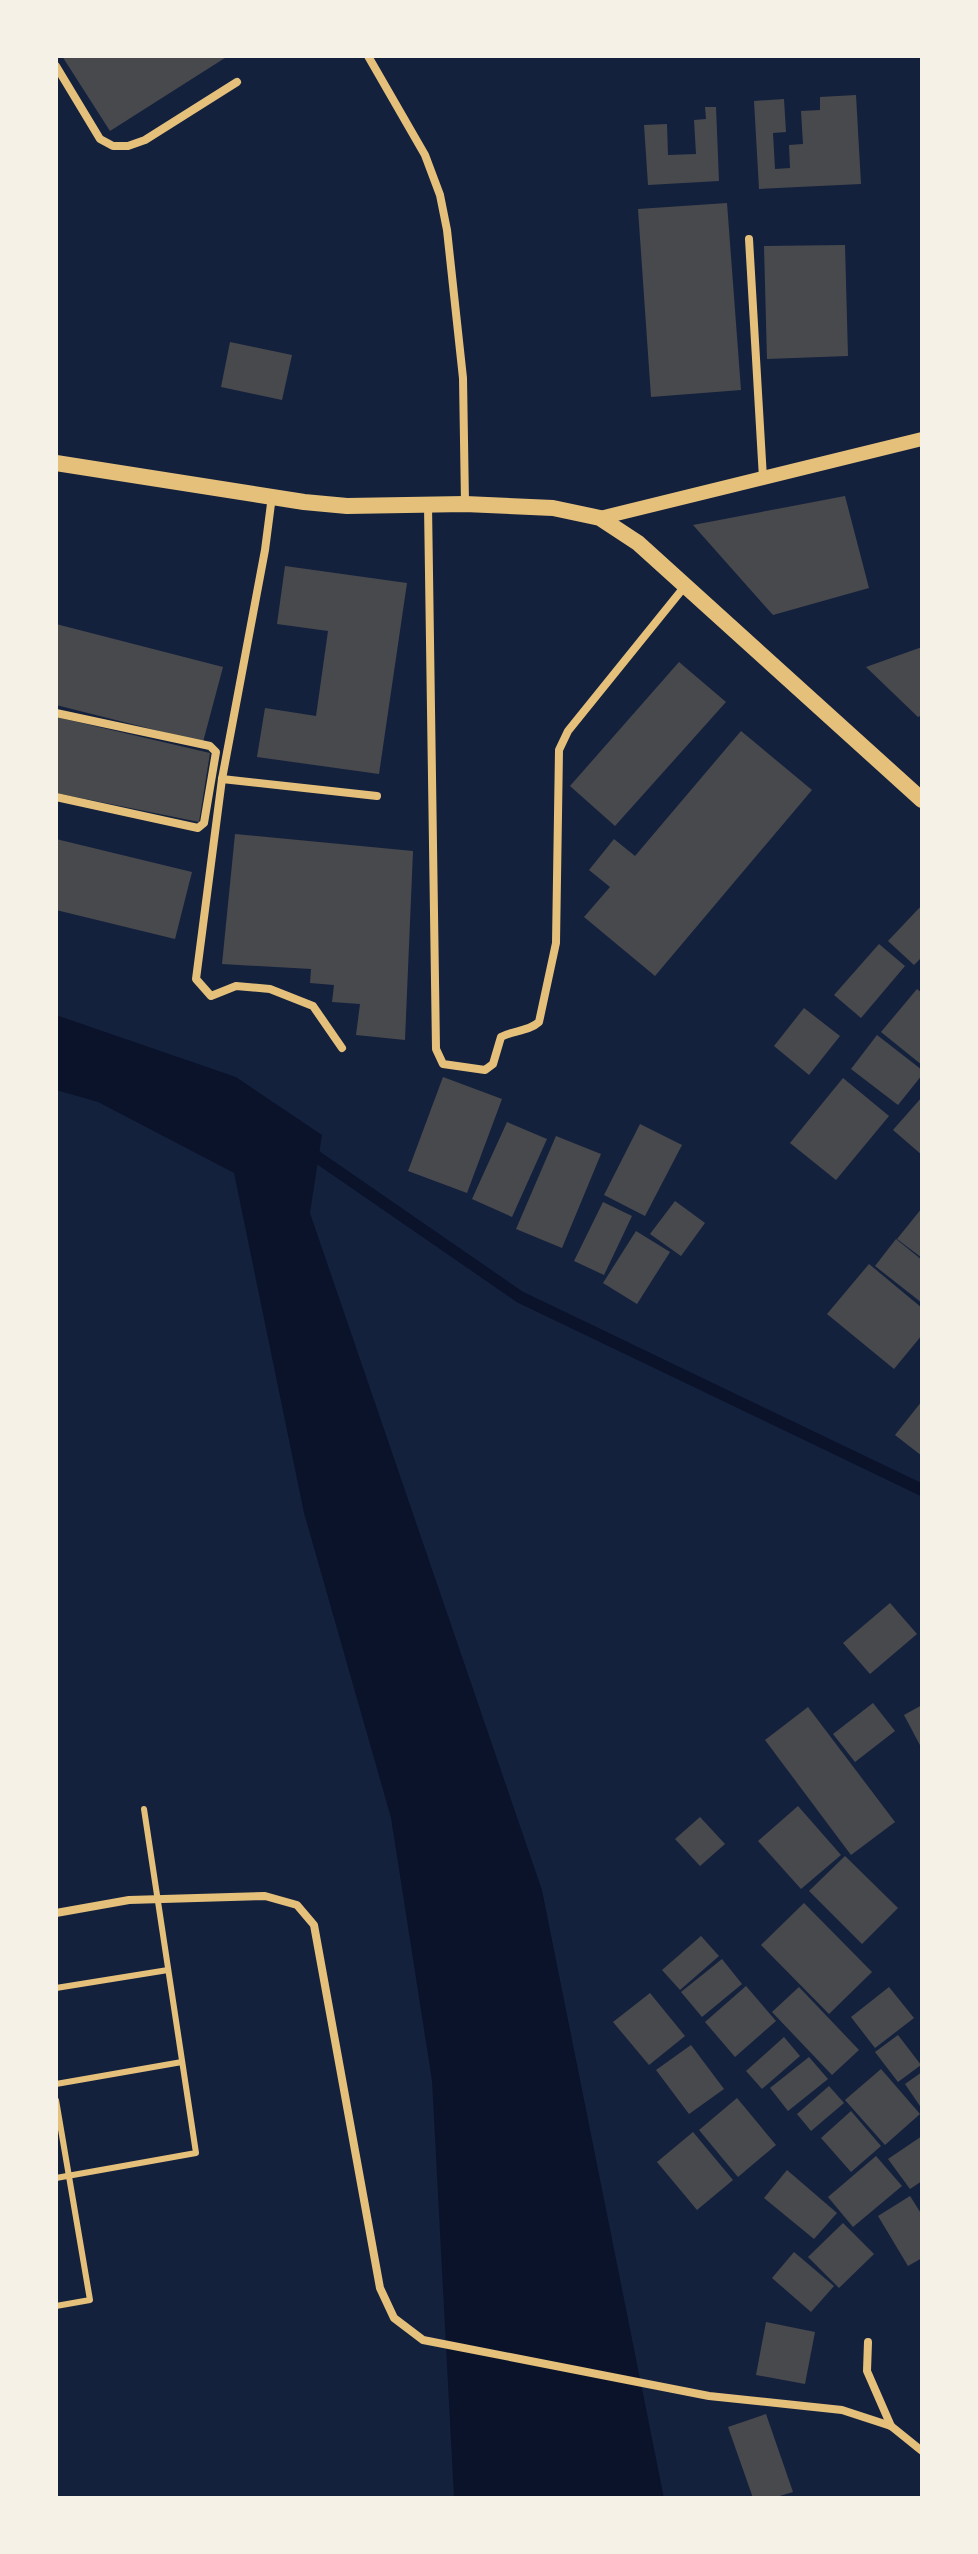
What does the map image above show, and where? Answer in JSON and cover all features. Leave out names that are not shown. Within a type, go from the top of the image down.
[{"type":"main road","points":[[56,463],[347,506],[465,504],[553,508],[600,518],[638,543],[922,800]]},
{"type":"street","points":[[368,56],[425,155],[440,195],[447,230],[463,378],[465,504]]},
{"type":"street","points":[[56,66],[100,139],[113,146],[128,146],[145,140],[237,82]]},
{"type":"street","points":[[749,239],[763,478]]},
{"type":"street","points":[[600,518],[922,439]]},
{"type":"street","points":[[272,496],[265,550],[222,779],[196,979],[211,996],[236,986],[270,989],[313,1006],[342,1048]]},
{"type":"street","points":[[428,505],[436,1049],[443,1064],[485,1070],[493,1064],[501,1037],[533,1028],[539,1022],[556,943],[559,750],[568,731],[685,586]]},
{"type":"street","points":[[56,713],[210,746],[216,752],[204,823],[198,828],[56,797]]},
{"type":"street","points":[[222,779],[377,796]]},
{"type":"street","points":[[56,1913],[129,1900],[157,1899],[265,1896],[297,1905],[314,1925],[380,2288],[394,2318],[423,2340],[709,2396],[842,2410],[891,2426],[922,2451]]},
{"type":"street","points":[[868,2342],[867,2371],[891,2426]]},
{"type":"lane","points":[[56,2178],[196,2153],[144,1809]]},
{"type":"lane","points":[[56,1988],[168,1970]]},
{"type":"lane","points":[[56,2084],[182,2062]]},
{"type":"lane","points":[[56,2100],[90,2300],[56,2306]]},
{"type":"water","points":[[56,1015],[236,1077],[322,1135],[310,1213],[542,1890],[664,2498],[454,2498],[432,2081],[391,1818],[304,1513],[234,1173],[98,1102],[56,1090]]},
{"type":"building","points":[[62,56],[228,56],[110,131]]},
{"type":"building","points":[[856,95],[861,184],[759,189],[754,101],[784,99],[786,132],[773,133],[775,169],[790,168],[789,145],[803,144],[801,111],[820,110],[820,97]]},
{"type":"building","points":[[705,107],[716,107],[719,181],[648,185],[644,125],[667,124],[668,155],[696,154],[694,120],[706,119]]},
{"type":"building","points":[[727,203],[741,390],[651,397],[638,209]]},
{"type":"building","points":[[845,245],[848,356],[767,359],[764,246]]},
{"type":"building","points":[[230,342],[292,355],[282,400],[221,387]]},
{"type":"building","points":[[845,496],[869,588],[773,615],[693,525]]},
{"type":"building","points":[[285,566],[407,583],[379,774],[257,757],[265,708],[316,716],[328,631],[277,624]]},
{"type":"building","points":[[56,624],[223,667],[203,742],[56,705]]},
{"type":"building","points":[[922,647],[922,715],[918,717],[866,667]]},
{"type":"building","points":[[679,662],[726,702],[615,826],[570,786]]},
{"type":"building","points":[[56,717],[210,753],[199,822],[56,793]]},
{"type":"building","points":[[741,731],[812,790],[655,976],[584,917],[610,887],[589,870],[614,839],[635,856]]},
{"type":"building","points":[[235,834],[413,851],[405,1040],[356,1035],[360,1004],[332,1002],[334,985],[310,983],[311,969],[222,964]]},
{"type":"building","points":[[56,839],[192,872],[175,939],[56,910]]},
{"type":"building","points":[[922,905],[922,957],[914,965],[888,941]]},
{"type":"building","points":[[879,944],[905,966],[861,1018],[834,995]]},
{"type":"building","points":[[917,989],[922,993],[922,1065],[881,1032]]},
{"type":"building","points":[[804,1008],[840,1036],[809,1075],[774,1046]]},
{"type":"building","points":[[877,1035],[922,1070],[922,1075],[898,1105],[851,1069]]},
{"type":"building","points":[[443,1077],[502,1099],[467,1193],[408,1171]]},
{"type":"building","points":[[843,1078],[889,1116],[836,1180],[790,1143]]},
{"type":"building","points":[[922,1097],[922,1155],[893,1130]]},
{"type":"building","points":[[507,1122],[547,1139],[512,1217],[472,1199]]},
{"type":"building","points":[[640,1124],[682,1145],[645,1216],[604,1195]]},
{"type":"building","points":[[556,1136],[601,1154],[562,1248],[516,1229]]},
{"type":"building","points":[[675,1201],[705,1223],[681,1256],[650,1234]]},
{"type":"building","points":[[603,1202],[632,1216],[604,1275],[574,1261]]},
{"type":"building","points":[[922,1208],[922,1258],[897,1239]]},
{"type":"building","points":[[636,1231],[670,1252],[637,1304],[603,1283]]},
{"type":"building","points":[[896,1239],[922,1260],[922,1303],[875,1266]]},
{"type":"building","points":[[869,1264],[922,1308],[922,1335],[894,1369],[827,1314]]},
{"type":"building","points":[[922,1401],[922,1456],[895,1435]]},
{"type":"building","points":[[890,1603],[917,1634],[870,1674],[843,1643]]},
{"type":"building","points":[[873,1703],[895,1731],[855,1762],[833,1734]]},
{"type":"building","points":[[922,1705],[922,1749],[904,1715]]},
{"type":"building","points":[[808,1707],[895,1822],[851,1855],[765,1740]]},
{"type":"building","points":[[798,1806],[841,1855],[801,1889],[758,1841]]},
{"type":"building","points":[[700,1817],[725,1844],[700,1866],[675,1839]]},
{"type":"building","points":[[845,1856],[898,1908],[862,1944],[809,1891]]},
{"type":"building","points":[[804,1903],[872,1972],[829,2014],[761,1945]]},
{"type":"building","points":[[701,1936],[719,1956],[680,1990],[662,1970]]},
{"type":"building","points":[[722,1959],[742,1984],[702,2017],[681,1992]]},
{"type":"building","points":[[746,1986],[776,2021],[735,2057],[705,2022]]},
{"type":"building","points":[[799,1987],[859,2050],[832,2075],[772,2012]]},
{"type":"building","points":[[889,1987],[914,2018],[875,2048],[851,2017]]},
{"type":"building","points":[[650,1993],[685,2036],[649,2065],[613,2022]]},
{"type":"building","points":[[898,2035],[921,2065],[898,2082],[875,2052]]},
{"type":"building","points":[[784,2037],[800,2056],[762,2089],[746,2071]]},
{"type":"building","points":[[691,2045],[724,2089],[689,2114],[656,2070]]},
{"type":"building","points":[[809,2057],[828,2079],[788,2111],[770,2088]]},
{"type":"building","points":[[881,2069],[920,2114],[885,2145],[845,2100]]},
{"type":"building","points":[[922,2072],[922,2109],[905,2084]]},
{"type":"building","points":[[829,2086],[844,2103],[811,2131],[797,2114]]},
{"type":"building","points":[[737,2098],[776,2145],[738,2177],[699,2130]]},
{"type":"building","points":[[851,2111],[881,2146],[851,2172],[821,2138]]},
{"type":"building","points":[[693,2132],[733,2180],[697,2210],[657,2162]]},
{"type":"building","points":[[922,2136],[922,2181],[910,2189],[888,2159]]},
{"type":"building","points":[[876,2156],[902,2186],[853,2227],[828,2197]]},
{"type":"building","points":[[787,2170],[837,2213],[814,2239],[764,2198]]},
{"type":"building","points":[[910,2196],[922,2215],[922,2258],[908,2266],[878,2216]]},
{"type":"building","points":[[843,2223],[874,2254],[839,2288],[808,2257]]},
{"type":"building","points":[[794,2252],[834,2286],[811,2312],[772,2278]]},
{"type":"building","points":[[766,2322],[815,2332],[805,2384],[756,2375]]},
{"type":"building","points":[[766,2414],[793,2492],[773,2498],[753,2498],[728,2427]]},
{"type":"waterway","points":[[307,1150],[520,1297],[922,1490]]}]
